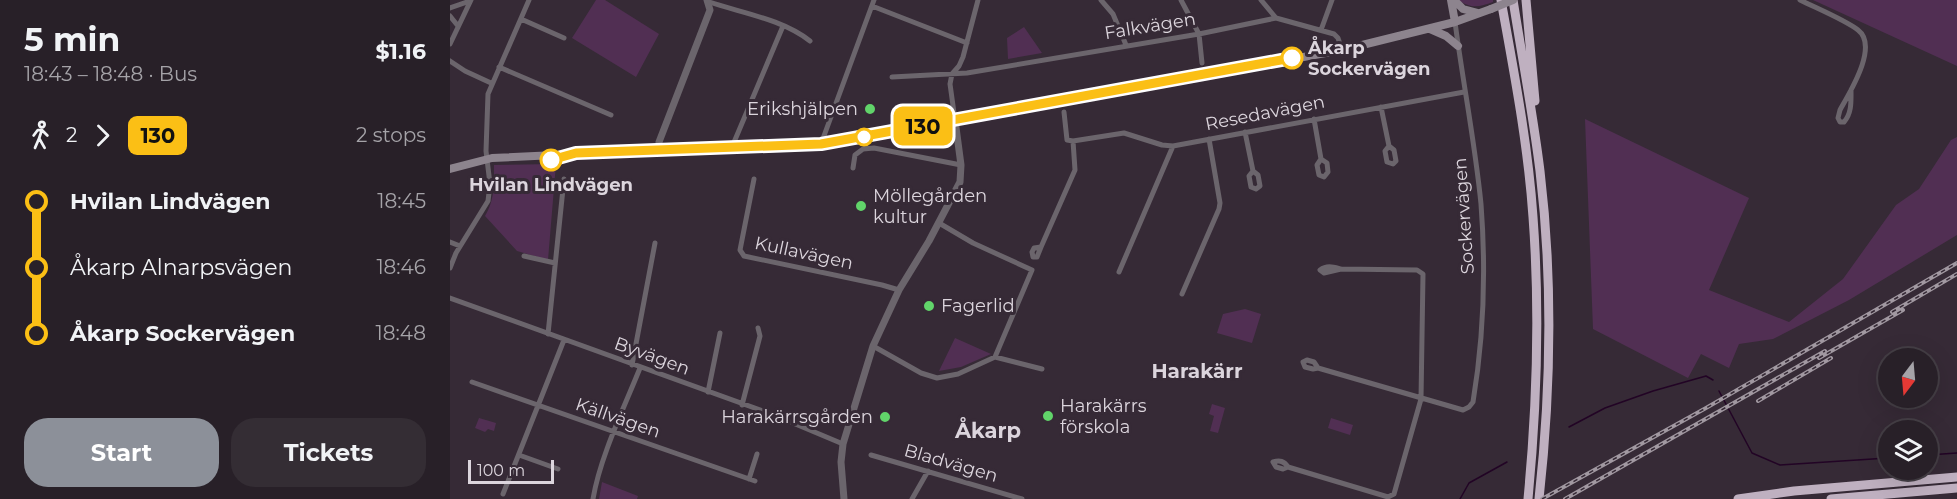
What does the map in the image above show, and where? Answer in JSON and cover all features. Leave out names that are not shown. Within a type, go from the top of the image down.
[{"type":"highway","points":[[1501,0],[1517,91],[1532,206],[1535,255],[1535,408],[1528,499]]},
{"type":"highway","points":[[1513,0],[1537,148],[1544,210],[1549,293],[1547,406],[1539,498]]},
{"type":"highway","points":[[1526,0],[1536,109],[1537,148]]},
{"type":"highway","points":[[1493,4],[1517,91]]},
{"type":"highway","points":[[1738,499],[1794,491],[1957,477]]},
{"type":"highway","points":[[1831,499],[1957,488]]},
{"type":"highway","points":[[1876,499],[1920,491]]},
{"type":"main road","points":[[1453,0],[1463,9],[1473,13],[1482,12]]},
{"type":"main road","points":[[1453,0],[1455,22]]},
{"type":"main road","points":[[450,169],[487,158],[821,144],[1342,50],[1455,22],[1482,12],[1493,4],[1513,0]]},
{"type":"main road","points":[[1428,29],[1446,36],[1458,46]]},
{"type":"street","points":[[450,8],[471,0]]},
{"type":"street","points":[[450,44],[471,0]]},
{"type":"street","points":[[450,268],[460,246],[488,201],[490,184],[486,115],[488,94],[529,0]]},
{"type":"street","points":[[844,499],[841,455],[843,444],[873,346],[899,290],[939,223],[960,182],[961,165],[950,84],[952,74],[959,66],[967,43],[978,0]]},
{"type":"street","points":[[1101,0],[1113,14],[1126,45]]},
{"type":"street","points":[[1181,0],[1198,34],[1203,63]]},
{"type":"street","points":[[1261,0],[1276,18]]},
{"type":"street","points":[[1321,30],[1332,0]]},
{"type":"street","points":[[1800,0],[1860,31],[1867,46],[1838,118],[1840,122],[1848,118],[1851,90]]},
{"type":"street","points":[[708,1],[783,26],[810,41]]},
{"type":"street","points":[[659,150],[659,142],[710,10],[708,1]]},
{"type":"street","points":[[821,144],[873,3],[967,43]]},
{"type":"street","points":[[450,16],[458,26]]},
{"type":"street","name":"Falkvägen","points":[[892,77],[952,74],[1198,34],[1276,18],[1336,35],[1342,50]]},
{"type":"street","points":[[521,19],[564,38]]},
{"type":"street","name":"Sockervägen","points":[[1421,399],[1463,410],[1469,407],[1473,402],[1480,351],[1483,244],[1475,153],[1455,22]]},
{"type":"street","points":[[732,147],[783,26]]},
{"type":"street","points":[[450,61],[464,71],[491,83]]},
{"type":"street","points":[[499,68],[611,115]]},
{"type":"street","name":"Resedavägen","points":[[1073,141],[1124,133],[1162,145],[1173,146],[1464,92]]},
{"type":"street","points":[[1381,106],[1389,146]]},
{"type":"street","points":[[1041,247],[1075,170],[1073,141],[1067,140],[1064,112]]},
{"type":"street","points":[[1314,119],[1321,159]]},
{"type":"street","points":[[1245,132],[1252,171]]},
{"type":"street","points":[[1182,294],[1219,209],[1220,202],[1209,139]]},
{"type":"street","points":[[1119,272],[1173,146]]},
{"type":"street","points":[[853,168],[855,155],[863,149],[874,148],[961,165]]},
{"type":"street","points":[[548,334],[564,179]]},
{"type":"street","name":"Kullavägen","points":[[754,179],[741,250],[744,256],[899,290]]},
{"type":"street","points":[[939,223],[994,253],[1032,270],[995,357]]},
{"type":"street","points":[[450,242],[460,246]]},
{"type":"street","points":[[632,365],[655,243]]},
{"type":"street","points":[[524,256],[555,263]]},
{"type":"street","points":[[1288,467],[1388,497],[1394,494],[1421,399],[1423,274],[1417,270],[1341,269]]},
{"type":"street","name":"Byvägen","points":[[450,298],[774,415],[843,444]]},
{"type":"street","points":[[742,405],[760,336],[758,328]]},
{"type":"street","points":[[708,392],[720,333]]},
{"type":"street","points":[[503,494],[564,340]]},
{"type":"street","points":[[873,346],[921,373],[937,378],[958,374],[995,357],[1042,369]]},
{"type":"street","points":[[593,499],[614,433],[640,368]]},
{"type":"street","points":[[1318,368],[1421,399]]},
{"type":"street","name":"Källvägen","points":[[472,382],[752,480],[757,454]]},
{"type":"street","points":[[519,455],[558,469]]},
{"type":"street","name":"Bladvägen","points":[[872,455],[1022,499]]},
{"type":"street","points":[[912,499],[928,471]]},
{"type":"shaded area","points":[[596,0],[605,0],[659,34],[636,77],[572,38]]},
{"type":"shaded area","points":[[1458,0],[1493,0],[1493,2],[1476,6],[1467,5]]},
{"type":"shaded area","points":[[1813,0],[1957,0],[1957,66]]},
{"type":"shaded area","points":[[1024,27],[1042,53],[1008,59],[1007,38]]},
{"type":"shaded area","points":[[1585,119],[1749,198],[1709,290],[1789,322],[1843,279],[1896,205],[1919,189],[1951,140],[1957,137],[1957,235],[1849,300],[1773,339],[1739,344],[1729,368],[1701,354],[1688,378],[1593,329]]},
{"type":"shaded area","points":[[556,164],[548,260],[517,251],[485,216],[492,197],[494,165]]},
{"type":"shaded area","points":[[1245,309],[1261,314],[1252,343],[1217,333],[1223,314]]},
{"type":"shaded area","points":[[955,338],[991,354],[961,367],[939,371]]},
{"type":"shaded area","points":[[1212,404],[1225,408],[1218,433],[1210,431],[1214,416],[1209,414]]},
{"type":"shaded area","points":[[479,418],[496,423],[494,431],[488,429],[485,432],[475,428]]},
{"type":"shaded area","points":[[1331,418],[1353,425],[1350,435],[1328,428]]},
{"type":"shaded area","points":[[602,482],[638,496],[637,499],[599,499]]},
{"type":"waterway","points":[[1569,427],[1605,408],[1653,391],[1706,376],[1713,380]]},
{"type":"waterway","points":[[1719,391],[1752,453],[1780,465],[1878,459]]},
{"type":"waterway","points":[[1938,454],[1957,453]]},
{"type":"waterway","points":[[1460,499],[1469,483],[1507,462]]},
{"type":"railway","points":[[1542,499],[1706,408],[1957,263]]},
{"type":"railway","points":[[1892,312],[1957,274]]},
{"type":"railway","points":[[1819,358],[1903,310]]},
{"type":"railway","points":[[1565,499],[1825,351]]},
{"type":"railway","points":[[1758,401],[1831,358]]},
{"type":"bus line","name":"130","points":[[551,160],[571,153],[821,144],[1292,58]]},
{"type":"place","name":"Åkarp Sockervägen","points":[[1292,58]]},
{"type":"place","name":"Erikshjälpen","points":[[870,109]]},
{"type":"place","name":"Hvilan Lindvägen","points":[[551,160]]},
{"type":"place","name":"Möllegården kultur","points":[[861,206]]},
{"type":"place","name":"Fagerlid","points":[[929,306]]},
{"type":"place","name":"Harakärrs förskola","points":[[1048,416]]},
{"type":"place","name":"Harakärrsgården","points":[[885,417]]},
{"type":"district","name":"Harakärr","points":[[1197,371]]},
{"type":"district","name":"Åkarp","points":[[988,430]]}]
